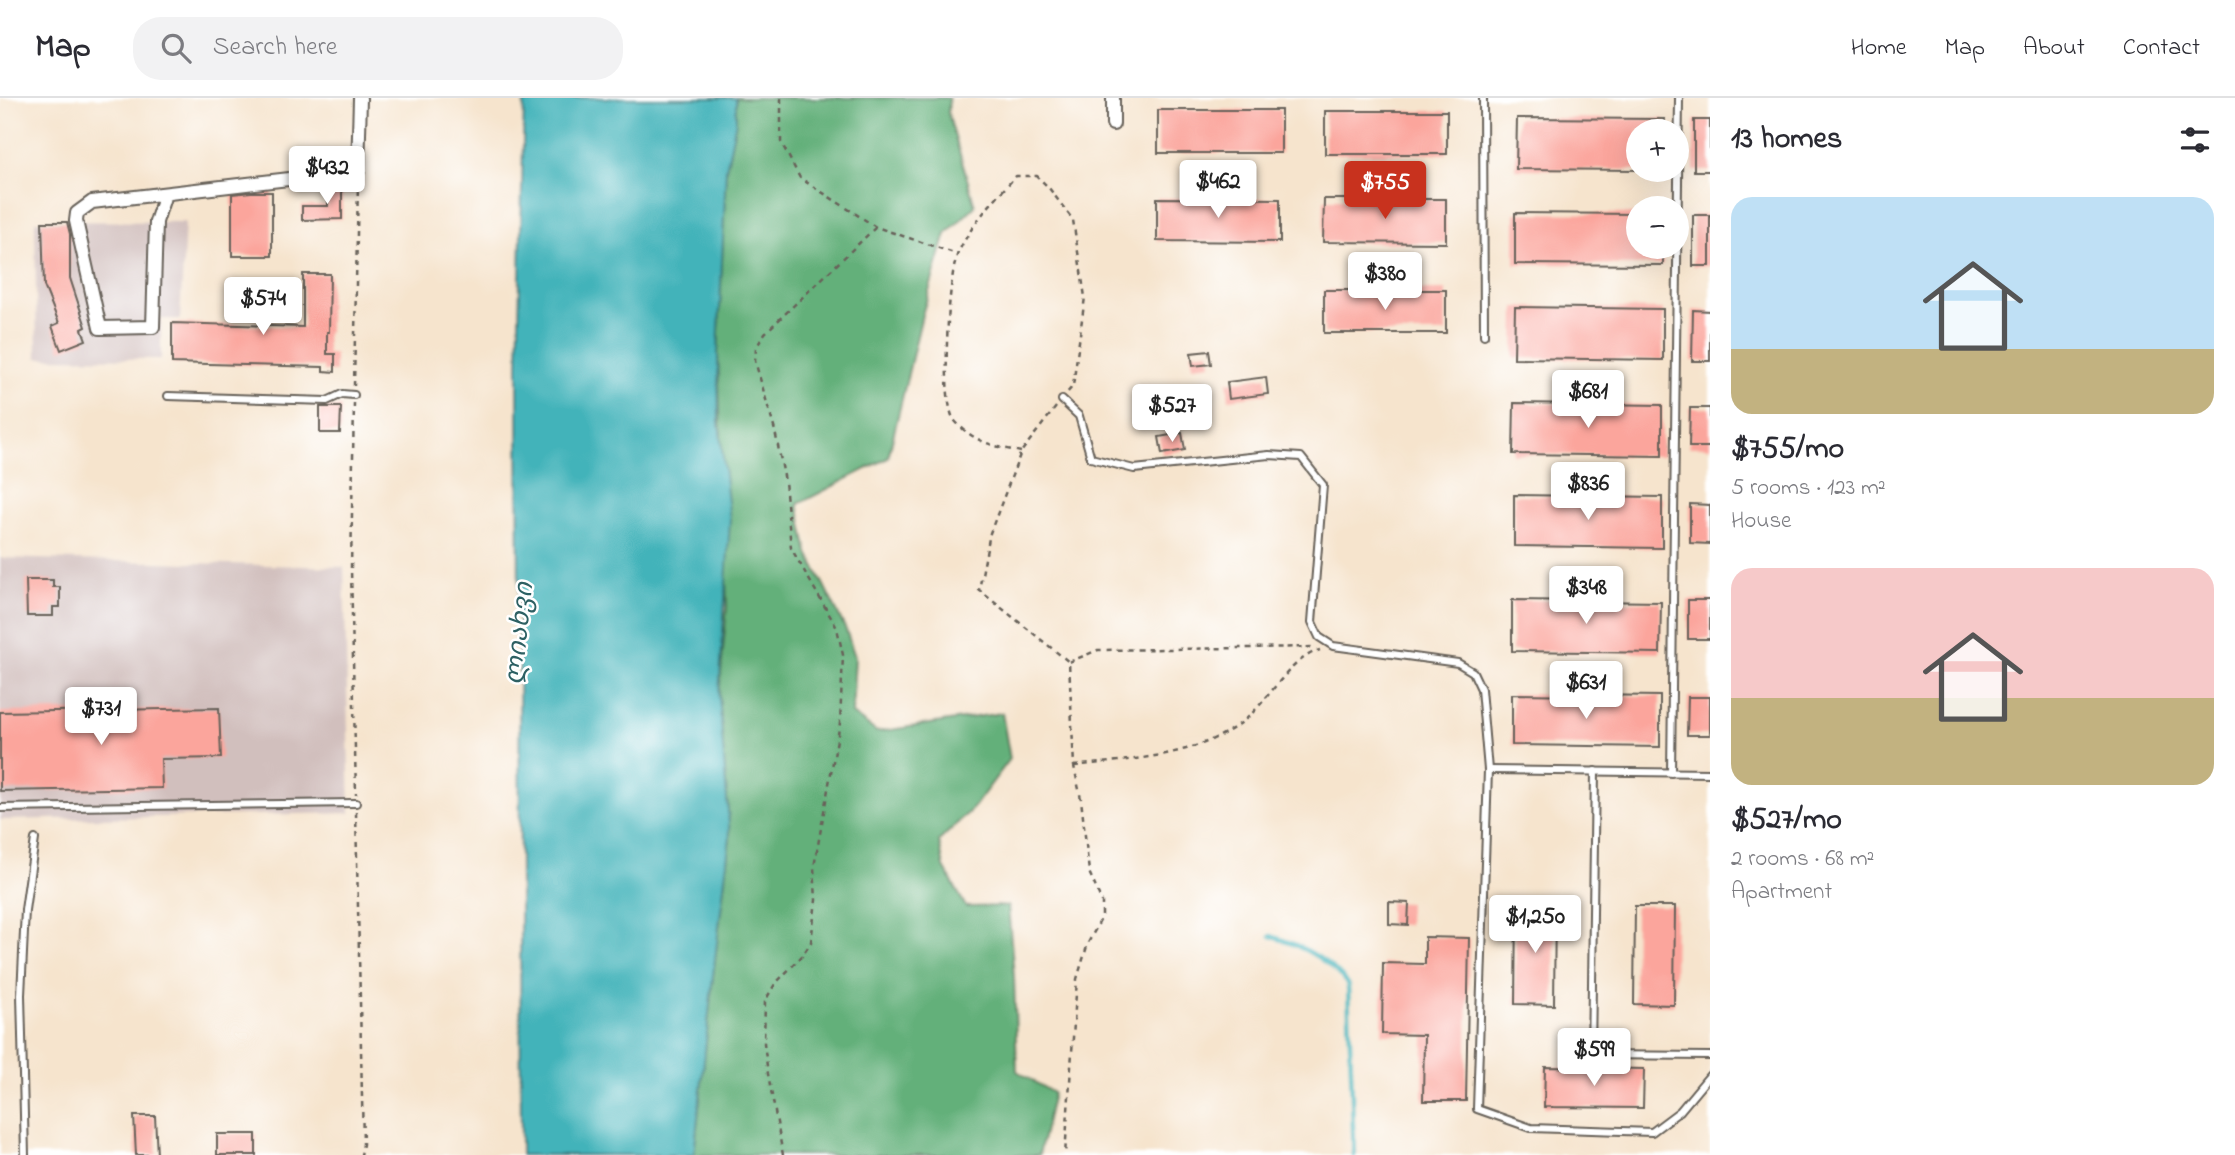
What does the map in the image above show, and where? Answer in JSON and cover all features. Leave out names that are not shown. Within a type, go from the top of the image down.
[{"type":"street","points":[[165,194],[156,222],[153,327],[100,328],[76,221],[77,213],[92,202],[358,171],[360,98]]},
{"type":"street","points":[[1113,98],[1113,124]]},
{"type":"lane","points":[[1483,98],[1484,335]]},
{"type":"lane","points":[[1671,773],[1679,98]]},
{"type":"lane","points":[[169,396],[327,401],[342,394],[354,395]]},
{"type":"lane","points":[[1062,400],[1079,416],[1091,458],[1134,469],[1269,455],[1301,457],[1323,485],[1312,622],[1319,637],[1333,646],[1458,663],[1474,673],[1480,689],[1488,770],[1477,1109],[1531,1128],[1652,1132],[1680,1111],[1710,1075]]},
{"type":"lane","points":[[1488,770],[1710,773]]},
{"type":"lane","points":[[1595,771],[1591,1055],[1710,1056]]},
{"type":"lane","points":[[0,808],[356,803]]},
{"type":"lane","points":[[25,1155],[21,995],[25,910],[34,839]]},
{"type":"path","points":[[781,98],[781,142],[800,178],[876,227],[957,254]]},
{"type":"path","points":[[358,171],[351,568],[363,1143],[361,1155]]},
{"type":"path","points":[[1021,452],[981,443],[952,419],[946,389],[951,278],[957,254],[978,217],[1016,176],[1037,176],[1073,220],[1085,297],[1073,386],[1021,452],[990,533],[979,590],[1069,662],[1074,766],[1081,799],[1089,872],[1102,902],[1102,918],[1088,943],[1077,979],[1065,1155]]},
{"type":"path","points":[[783,1155],[764,1043],[765,1000],[775,984],[803,955],[811,942],[816,900],[814,867],[840,723],[843,655],[837,628],[790,548],[785,481],[775,431],[755,361],[756,348],[765,333],[876,227]]},
{"type":"path","points":[[1069,662],[1098,650],[1333,646]]},
{"type":"path","points":[[1074,766],[1161,755],[1194,747],[1219,737],[1260,706],[1298,662],[1313,652],[1333,646]]},
{"type":"shaded area","points":[[35,221],[185,222],[180,319],[161,319],[161,359],[37,358]]},
{"type":"shaded area","points":[[0,558],[344,567],[350,813],[0,820]]},
{"type":"green space","points":[[736,98],[949,98],[948,113],[975,206],[946,234],[922,315],[888,458],[798,504],[808,553],[846,630],[855,657],[852,714],[877,732],[1002,713],[1010,759],[973,808],[939,841],[944,867],[966,907],[1008,906],[1014,976],[1017,1071],[1053,1093],[1039,1155],[694,1155],[730,837],[719,695],[727,606],[718,354],[726,169],[736,121]]},
{"type":"water","name":"ლიახვი","points":[[524,98],[736,98],[736,121],[726,169],[718,354],[719,422],[730,520],[719,695],[730,837],[694,1155],[521,1155],[518,368]]},
{"type":"building","points":[[1158,110],[1281,110],[1281,153],[1158,153]]},
{"type":"building","points":[[1325,111],[1447,111],[1447,154],[1325,154]]},
{"type":"building","points":[[1517,118],[1665,119],[1626,119],[1626,170],[1516,169]]},
{"type":"building","points":[[1694,120],[1710,120],[1710,171],[1694,171]]},
{"type":"building","points":[[336,182],[342,185],[342,219],[302,220],[302,206],[328,206],[327,183]]},
{"type":"building","points":[[272,192],[272,256],[232,256],[232,194]]},
{"type":"building","points":[[1157,198],[1280,199],[1280,242],[1157,241]]},
{"type":"building","points":[[1324,199],[1446,199],[1446,243],[1323,242]]},
{"type":"building","points":[[1515,213],[1626,214],[1626,259],[1663,259],[1663,265],[1515,264]]},
{"type":"building","points":[[1693,215],[1710,215],[1710,266],[1693,266]]},
{"type":"building","points":[[42,222],[67,222],[70,234],[70,278],[86,327],[82,329],[86,340],[61,350],[52,326],[59,323],[44,286]]},
{"type":"building","points":[[303,274],[330,274],[327,354],[335,354],[335,372],[323,371],[323,367],[172,363],[172,323],[303,327]]},
{"type":"building","points":[[1324,290],[1446,290],[1446,333],[1324,333]]},
{"type":"building","points":[[1515,307],[1663,309],[1663,360],[1514,358]]},
{"type":"building","points":[[1693,310],[1710,311],[1710,361],[1692,361]]},
{"type":"building","points":[[1209,351],[1211,364],[1193,366],[1191,353]]},
{"type":"building","points":[[1266,377],[1268,394],[1229,399],[1227,382]]},
{"type":"building","points":[[1514,403],[1662,405],[1662,456],[1513,454]]},
{"type":"building","points":[[320,407],[341,407],[340,433],[320,433]]},
{"type":"building","points":[[1690,408],[1710,408],[1710,447],[1689,447]]},
{"type":"building","points":[[1182,433],[1185,450],[1162,454],[1159,437]]},
{"type":"building","points":[[1514,495],[1662,497],[1662,548],[1514,546]]},
{"type":"building","points":[[1690,504],[1710,505],[1710,544],[1690,543]]},
{"type":"building","points":[[26,580],[53,580],[53,587],[60,587],[60,607],[53,607],[53,616],[27,616]]},
{"type":"building","points":[[1512,600],[1661,602],[1660,653],[1512,651]]},
{"type":"building","points":[[1688,600],[1710,600],[1710,639],[1688,639]]},
{"type":"building","points":[[1512,694],[1660,696],[1660,747],[1512,745]]},
{"type":"building","points":[[1688,697],[1710,697],[1710,735],[1687,735]]},
{"type":"building","points":[[219,708],[221,758],[161,759],[162,788],[0,791],[0,712]]},
{"type":"building","points":[[1389,902],[1409,903],[1408,925],[1389,924]]},
{"type":"building","points":[[1516,906],[1555,906],[1554,1005],[1515,1004]]},
{"type":"building","points":[[1635,906],[1675,906],[1674,1005],[1634,1004]]},
{"type":"building","points":[[1425,937],[1469,938],[1466,1101],[1423,1101],[1424,1035],[1382,1034],[1383,963],[1425,964]]},
{"type":"building","points":[[1545,1067],[1644,1069],[1643,1108],[1544,1107]]},
{"type":"building","points":[[134,1116],[155,1116],[157,1155],[136,1155]]},
{"type":"building","points":[[217,1134],[256,1134],[256,1155],[217,1155]]},
{"type":"waterway","points":[[1271,936],[1314,954],[1348,985],[1354,1155]]}]
